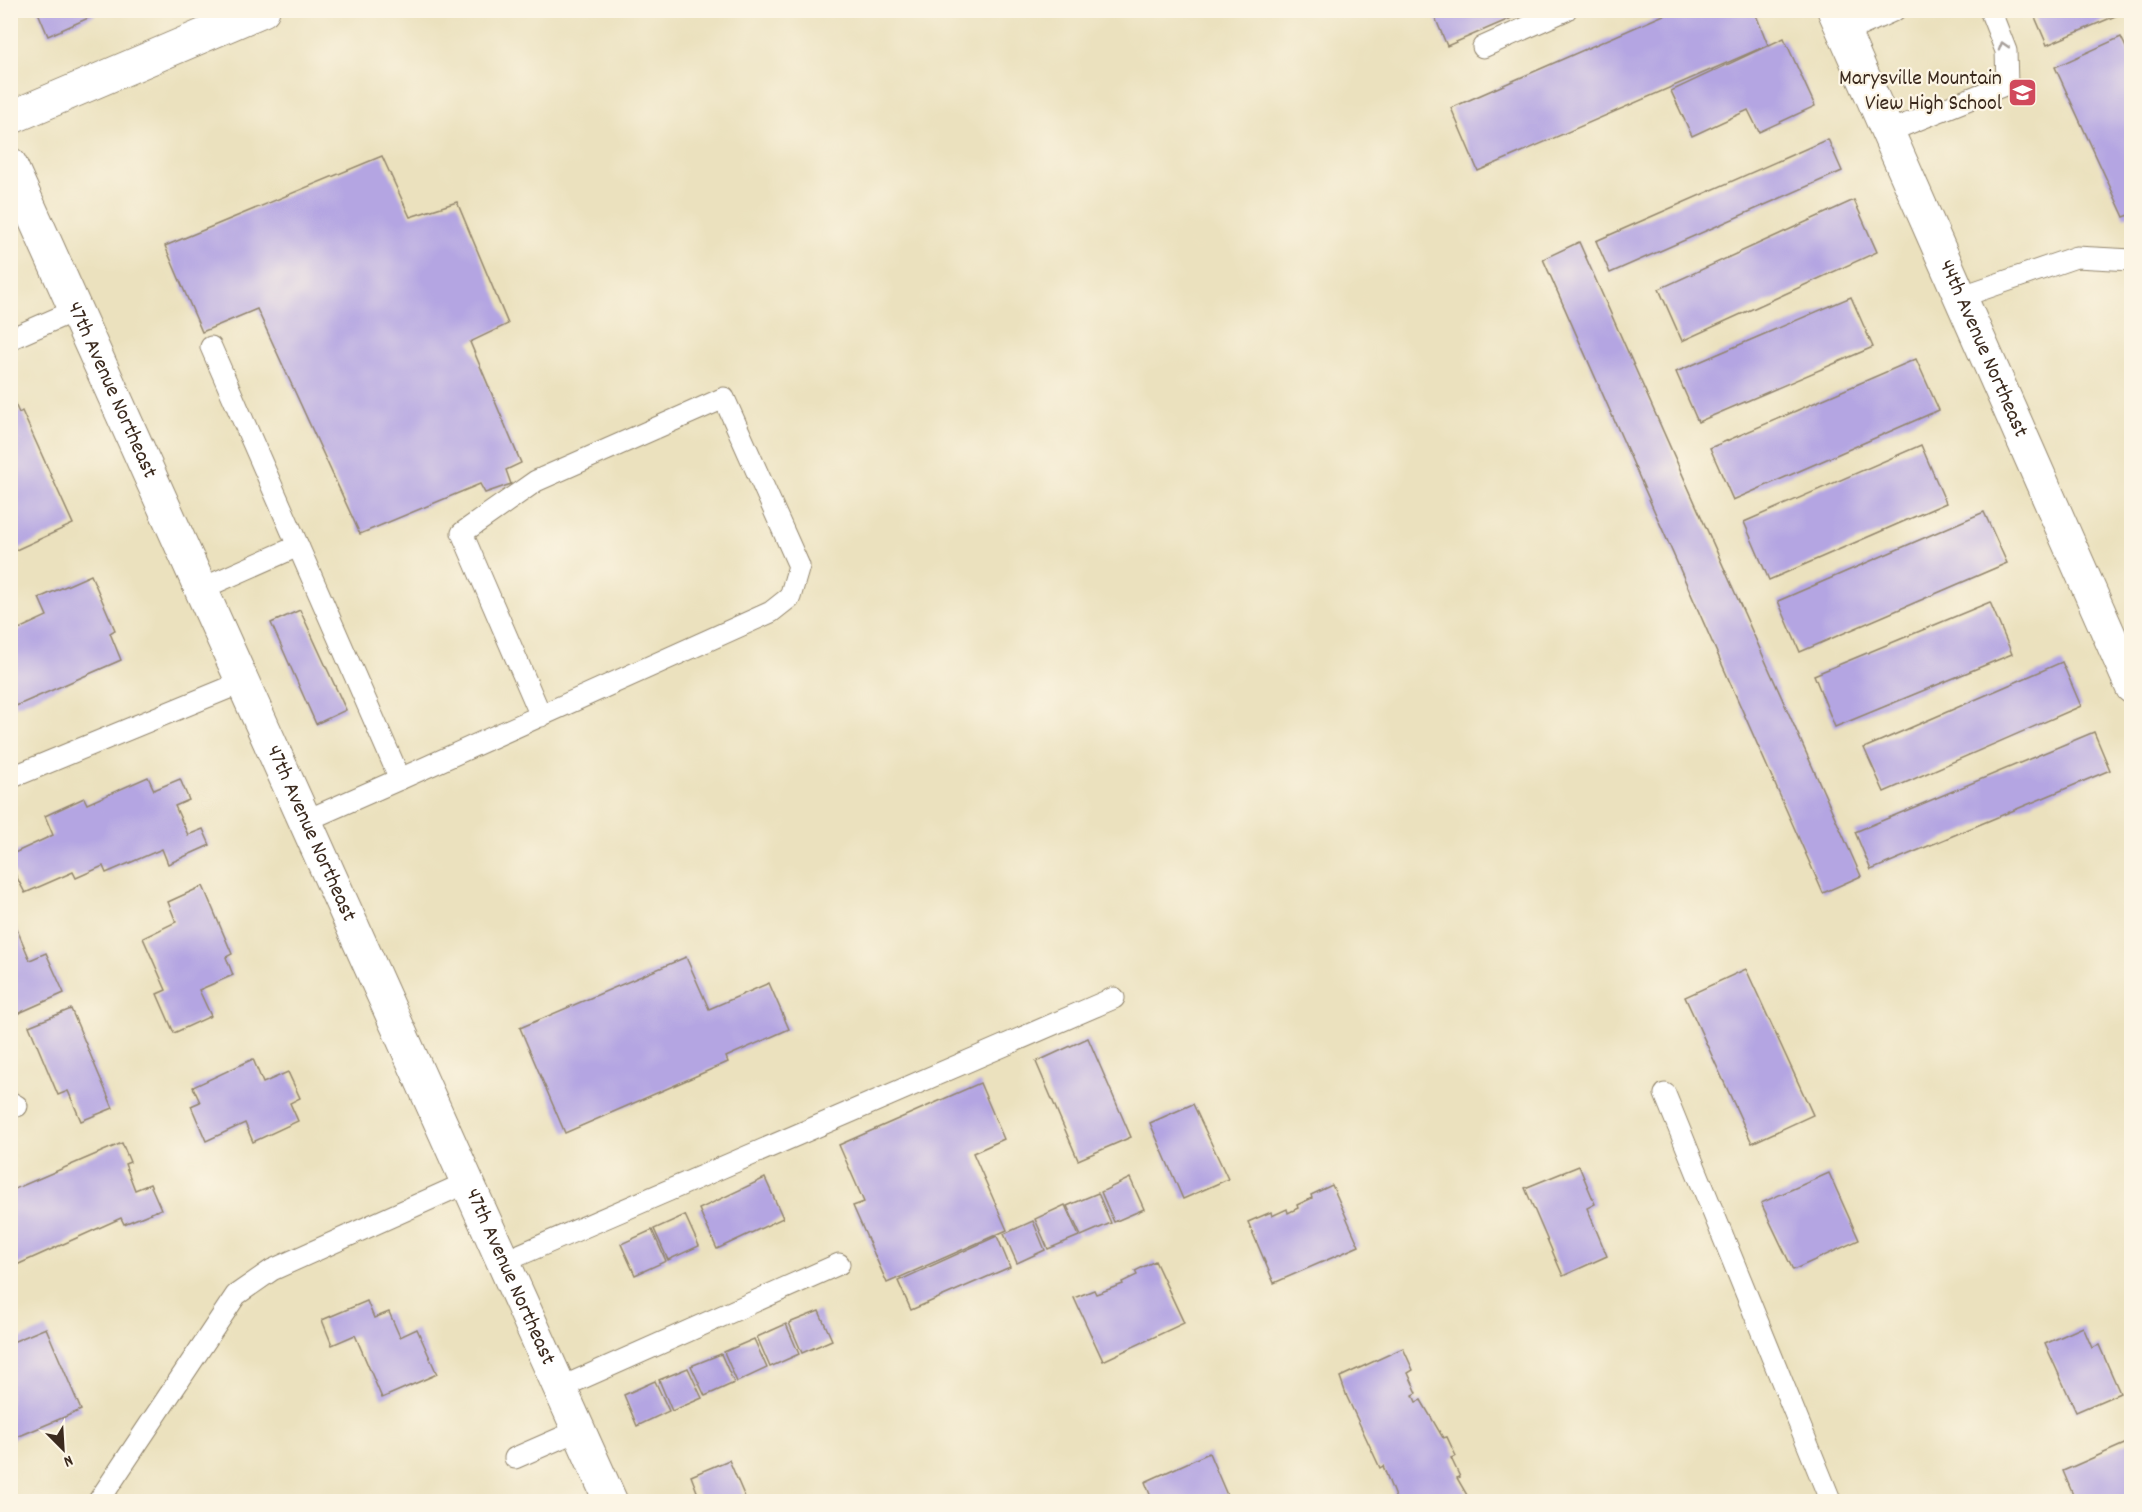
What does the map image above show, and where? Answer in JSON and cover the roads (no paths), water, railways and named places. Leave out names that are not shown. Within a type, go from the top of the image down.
[{"type":"street","points":[[10,118],[263,10]]},
{"type":"street","name":"44th Avenue Northeast","points":[[1839,22],[2132,687]]},
{"type":"street","name":"47th Avenue Northeast","points":[[10,164],[611,1502]]},
{"type":"lane","points":[[1483,47],[1566,10]]},
{"type":"lane","points":[[1839,22],[1895,10]]},
{"type":"lane","points":[[1887,132],[2007,84],[2006,51],[1990,10]]},
{"type":"lane","points":[[1960,297],[2076,257],[2132,260]]},
{"type":"lane","points":[[10,339],[76,310]]},
{"type":"lane","points":[[210,346],[400,779]]},
{"type":"lane","points":[[305,821],[541,716],[771,612],[790,597],[799,566],[724,398],[536,481],[462,533],[541,716]]},
{"type":"lane","points":[[201,589],[298,546]]},
{"type":"lane","points":[[10,778],[243,682]]},
{"type":"lane","points":[[503,1262],[1114,998]]},
{"type":"lane","points":[[1665,1094],[1832,1502]]},
{"type":"lane","points":[[98,1502],[236,1295],[272,1270],[468,1182]]},
{"type":"lane","points":[[560,1388],[839,1264]]},
{"type":"lane","points":[[515,1458],[579,1430]]},
{"type":"place","name":"Marysville Mountain View High School","points":[[2023,92]]}]
